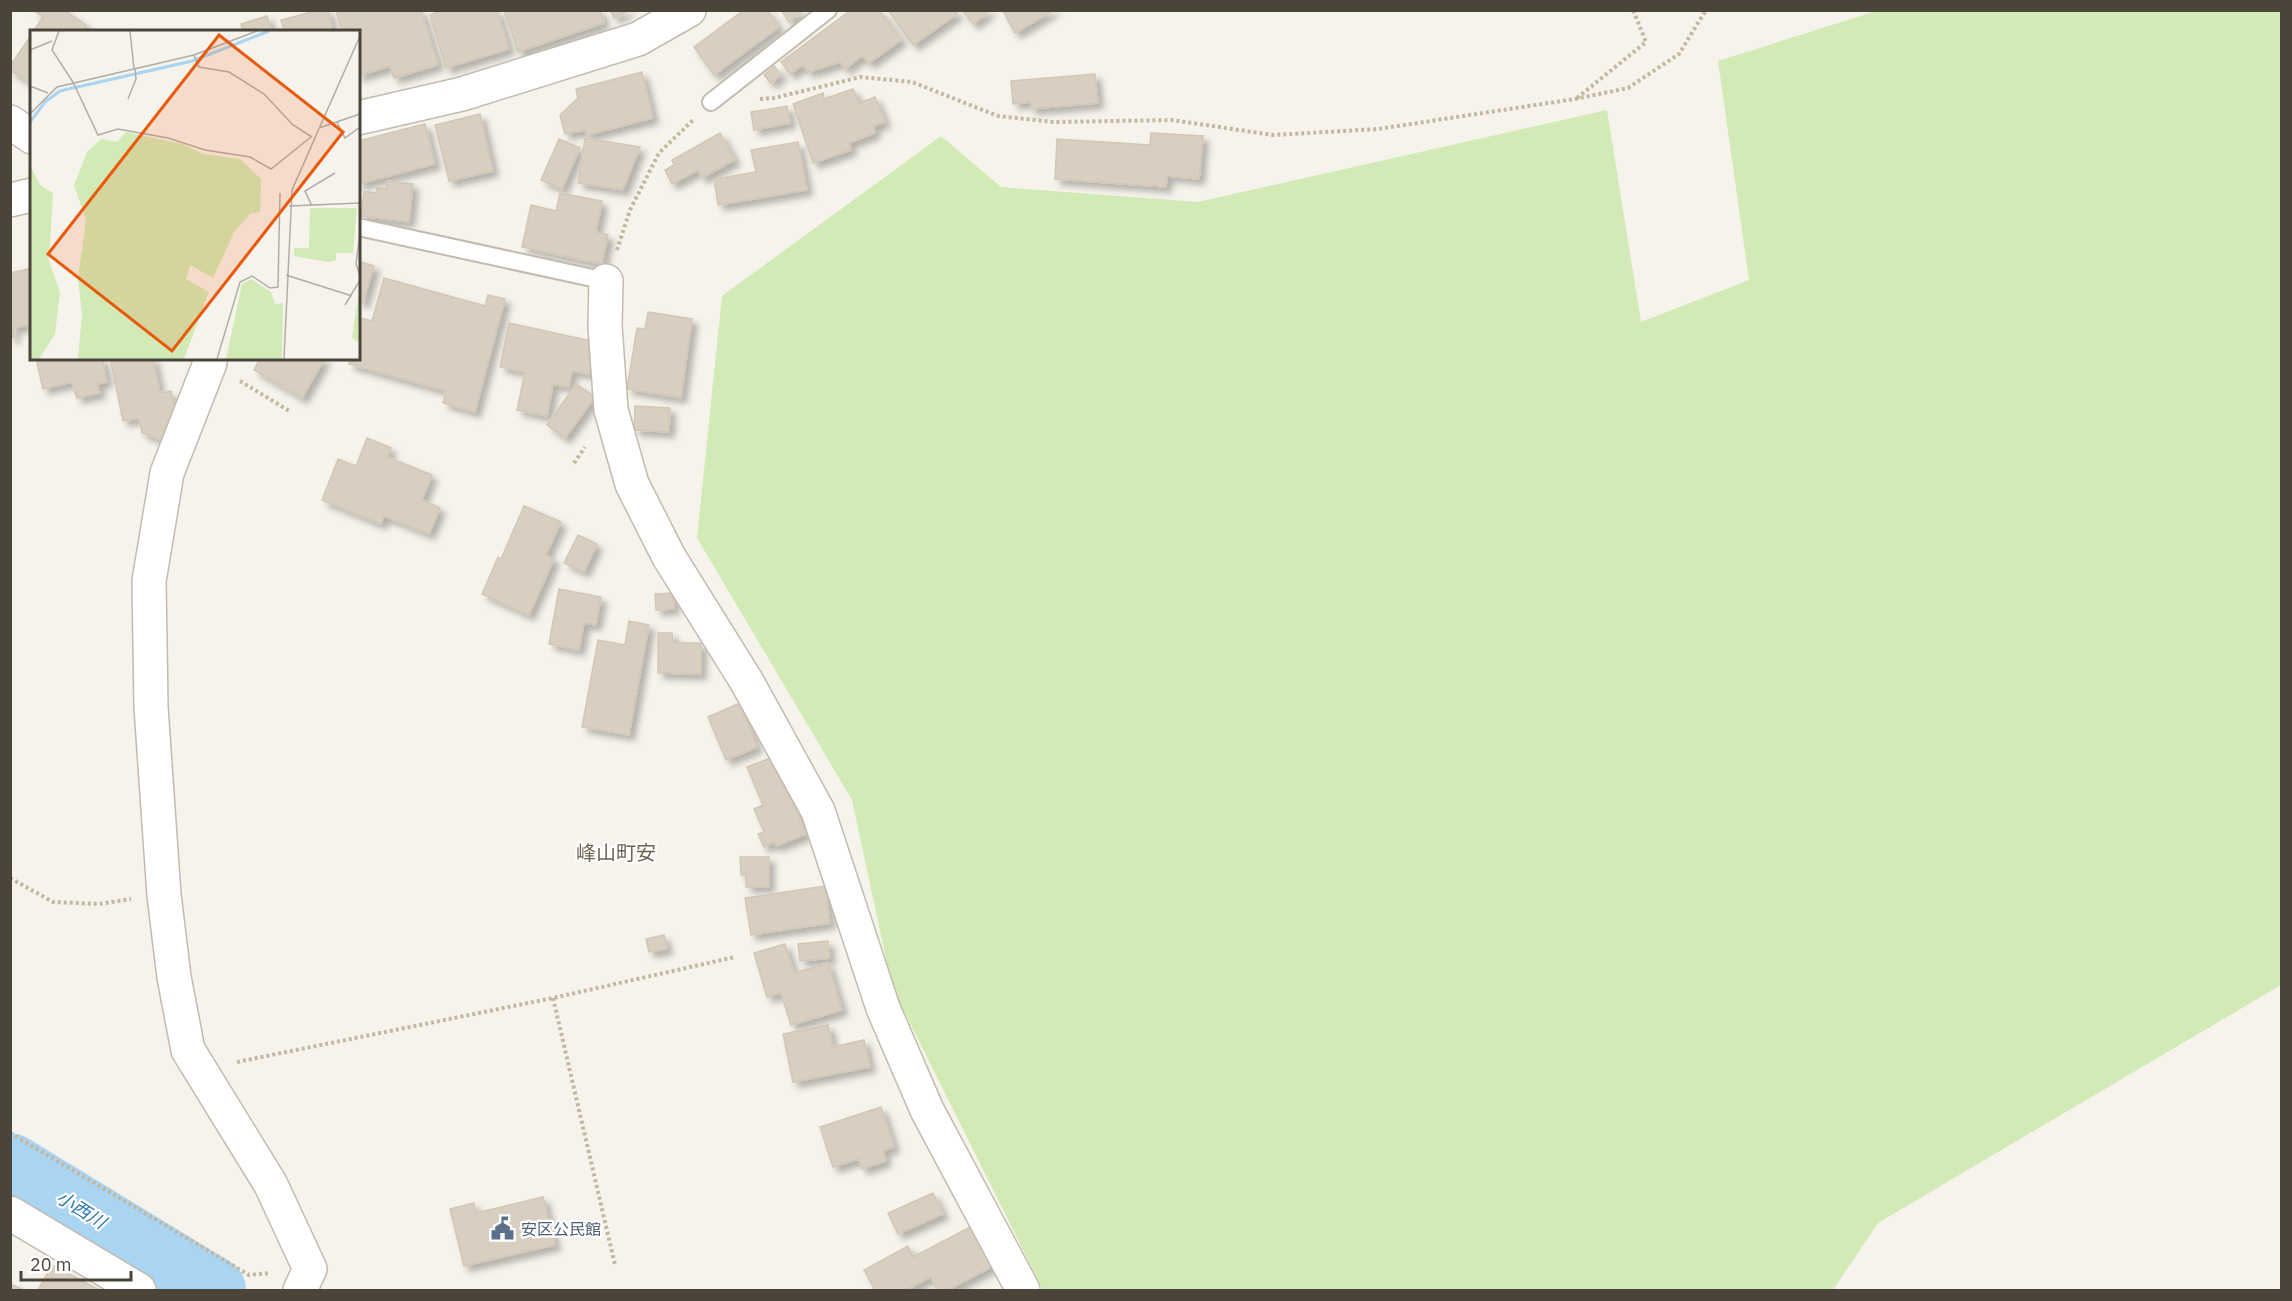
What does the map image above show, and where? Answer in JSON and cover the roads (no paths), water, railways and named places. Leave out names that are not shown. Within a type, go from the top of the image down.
[{"type":"street","points":[[360,118],[462,94],[638,39],[689,10]]},
{"type":"street","points":[[10,122],[30,136]]},
{"type":"street","points":[[10,200],[30,195]]},
{"type":"street","points":[[606,281],[605,326],[611,410],[632,484],[669,557],[747,682],[818,811],[883,1008],[927,1110],[1023,1290]]},
{"type":"street","points":[[210,361],[167,473],[149,581],[151,707],[164,895],[174,977],[188,1050],[198,1070],[271,1185],[305,1280]]},
{"type":"street","points":[[10,1213],[139,1290]]},
{"type":"lane","points":[[711,102],[828,10]]},
{"type":"lane","points":[[360,227],[606,281]]},
{"type":"waterway","name":"小西川","points":[[10,1166],[213,1290]]},
{"type":"place","name":"安区公民館","points":[[503,1229]]},
{"type":"district","name":"峰山町安","points":[[616,853]]}]
